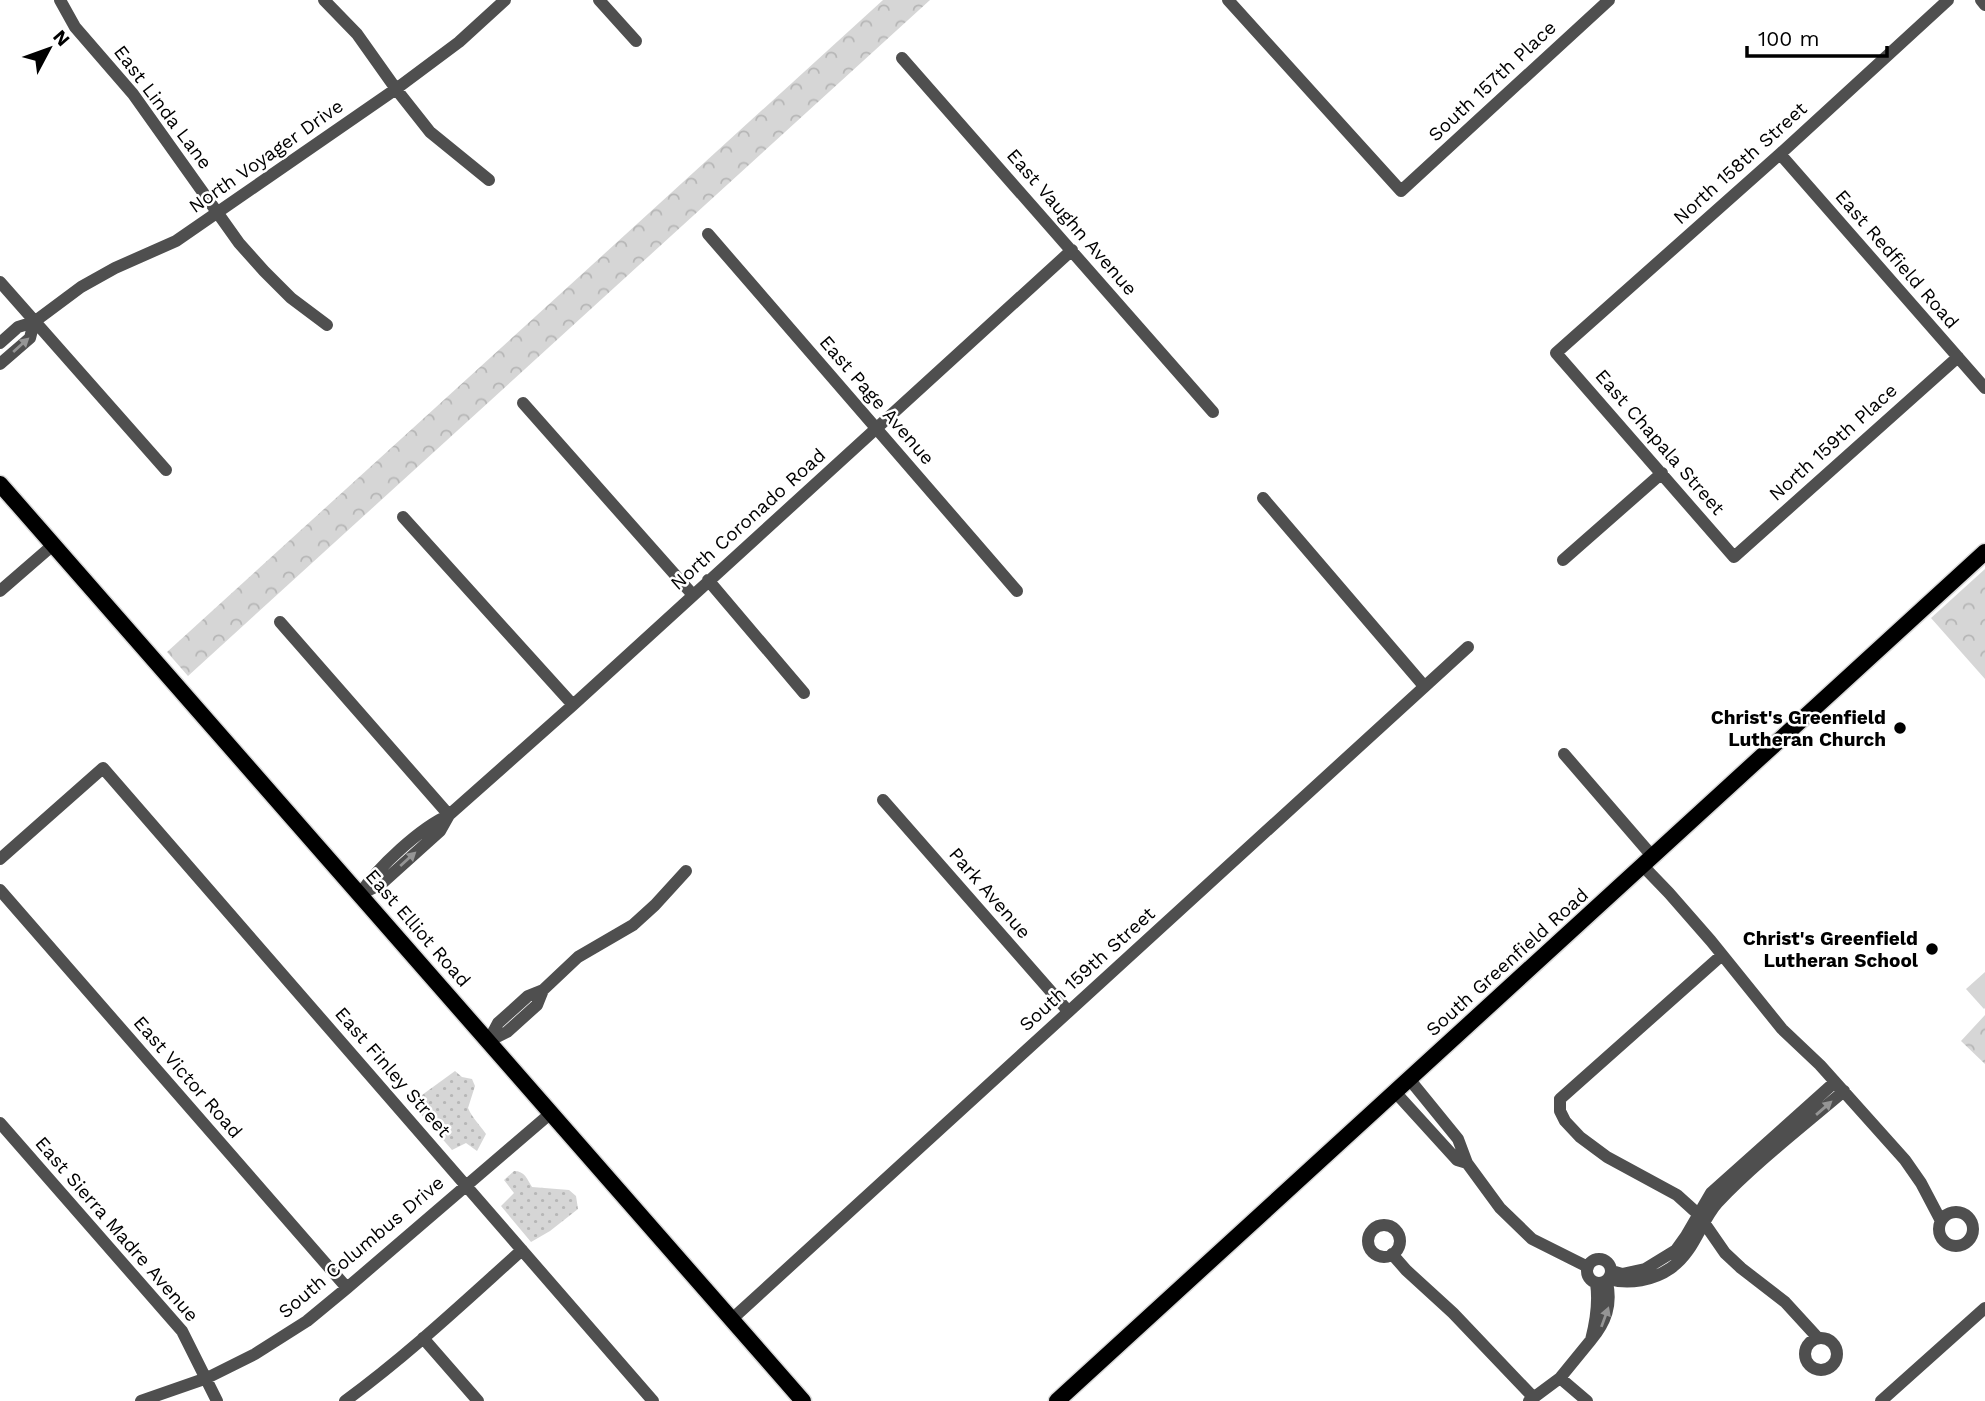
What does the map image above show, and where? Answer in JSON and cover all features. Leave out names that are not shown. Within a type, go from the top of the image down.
[{"type":"main road","name":"East Elliot Road","points":[[0,484],[803,1401]]},
{"type":"main road","name":"South Greenfield Road","points":[[1057,1401],[1985,552]]},
{"type":"street","name":"East Linda Lane","points":[[60,0],[75,27],[133,94],[239,243],[291,298],[327,325]]},
{"type":"street","points":[[324,0],[356,34],[430,132],[489,180]]},
{"type":"street","name":"North Voyager Drive","points":[[0,343],[18,327],[34,322],[81,287],[115,268],[176,241],[396,89],[459,42],[505,0]]},
{"type":"street","points":[[599,0],[636,41]]},
{"type":"street","name":"South 157th Place","points":[[1228,0],[1401,191],[1609,0]]},
{"type":"street","name":"North 158th Street","points":[[1556,353],[1780,155],[1948,0]]},
{"type":"street","points":[[1981,0],[1985,5]]},
{"type":"street","name":"East Vaughn Avenue","points":[[902,58],[1213,412]]},
{"type":"street","name":"East Redfield Road","points":[[1780,155],[1985,388]]},
{"type":"street","name":"East Page Avenue","points":[[708,234],[1017,591]]},
{"type":"street","name":"North Coronado Road","points":[[360,894],[380,885],[440,831],[449,815],[1072,250]]},
{"type":"street","points":[[0,282],[166,470]]},
{"type":"street","name":"North Voyager Drive","points":[[0,364],[30,338],[34,322]]},
{"type":"street","name":"East Chapala Street","points":[[1556,353],[1734,556]]},
{"type":"street","name":"North 159th Place","points":[[1734,556],[1958,357]]},
{"type":"street","points":[[523,403],[693,594]]},
{"type":"street","points":[[1563,560],[1662,473]]},
{"type":"street","points":[[1263,498],[1424,686]]},
{"type":"street","points":[[403,517],[573,705]]},
{"type":"street","points":[[0,591],[53,545]]},
{"type":"street","points":[[708,580],[804,693]]},
{"type":"street","points":[[281,622],[449,815]]},
{"type":"street","name":"South 159th Street","points":[[732,1319],[1468,647]]},
{"type":"street","points":[[1564,754],[1670,892],[1782,1029],[1820,1065],[1905,1160],[1941,1221]]},
{"type":"street","name":"East Finley Street","points":[[0,859],[103,768],[653,1401]]},
{"type":"street","name":"Park Avenue","points":[[883,800],[1069,1011]]},
{"type":"street","points":[[488,1042],[498,1023],[528,996],[543,989],[578,957],[633,925],[685,871]]},
{"type":"street","name":"East Victor Road","points":[[0,890],[347,1288]]},
{"type":"street","points":[[1722,955],[1560,1100],[1560,1111],[1565,1121],[1580,1137],[1607,1157],[1677,1195],[1701,1220],[1725,1253],[1785,1302],[1818,1338]]},
{"type":"street","points":[[1410,1080],[1458,1139],[1467,1163],[1500,1208],[1532,1239],[1588,1267]]},
{"type":"street","points":[[1392,1254],[1453,1313],[1531,1399],[1560,1378],[1591,1340],[1598,1297],[1606,1279],[1609,1263],[1601,1259],[1593,1260],[1587,1275],[1606,1279],[1646,1269],[1676,1250],[1701,1220],[1711,1193],[1776,1143],[1839,1087]]},
{"type":"street","points":[[1395,1093],[1457,1160],[1467,1163]]},
{"type":"street","name":"South Columbus Drive","points":[[141,1401],[207,1378],[255,1354],[307,1321],[551,1113]]},
{"type":"street","points":[[1431,1131],[1444,1120]]},
{"type":"street","name":"East Sierra Madre Avenue","points":[[0,1123],[182,1331],[217,1401]]},
{"type":"street","points":[[345,1401],[423,1338],[522,1250]]},
{"type":"street","points":[[1881,1401],[1985,1308]]},
{"type":"street","points":[[423,1338],[478,1401]]},
{"type":"street","points":[[1560,1378],[1587,1401]]},
{"type":"green space","points":[[883,0],[930,0],[188,676],[167,652]]},
{"type":"green space","points":[[1985,569],[1985,679],[1931,618]]},
{"type":"green space","points":[[1985,972],[1985,1008],[1984,1009],[1966,989]]},
{"type":"green space","points":[[1985,1015],[1985,1064],[1961,1041]]},
{"type":"green space","points":[[455,1071],[462,1077],[472,1079],[475,1086],[468,1108],[486,1134],[477,1151],[466,1143],[452,1150],[411,1103]]},
{"type":"green space","points":[[514,1171],[523,1174],[532,1187],[569,1190],[576,1196],[578,1209],[531,1242],[501,1206],[514,1193],[504,1180]]},
{"type":"place","name":"Christ's Greenfield Lutheran Church","points":[[1900,728]]},
{"type":"place","name":"Christ's Greenfield Lutheran School","points":[[1932,949]]}]
